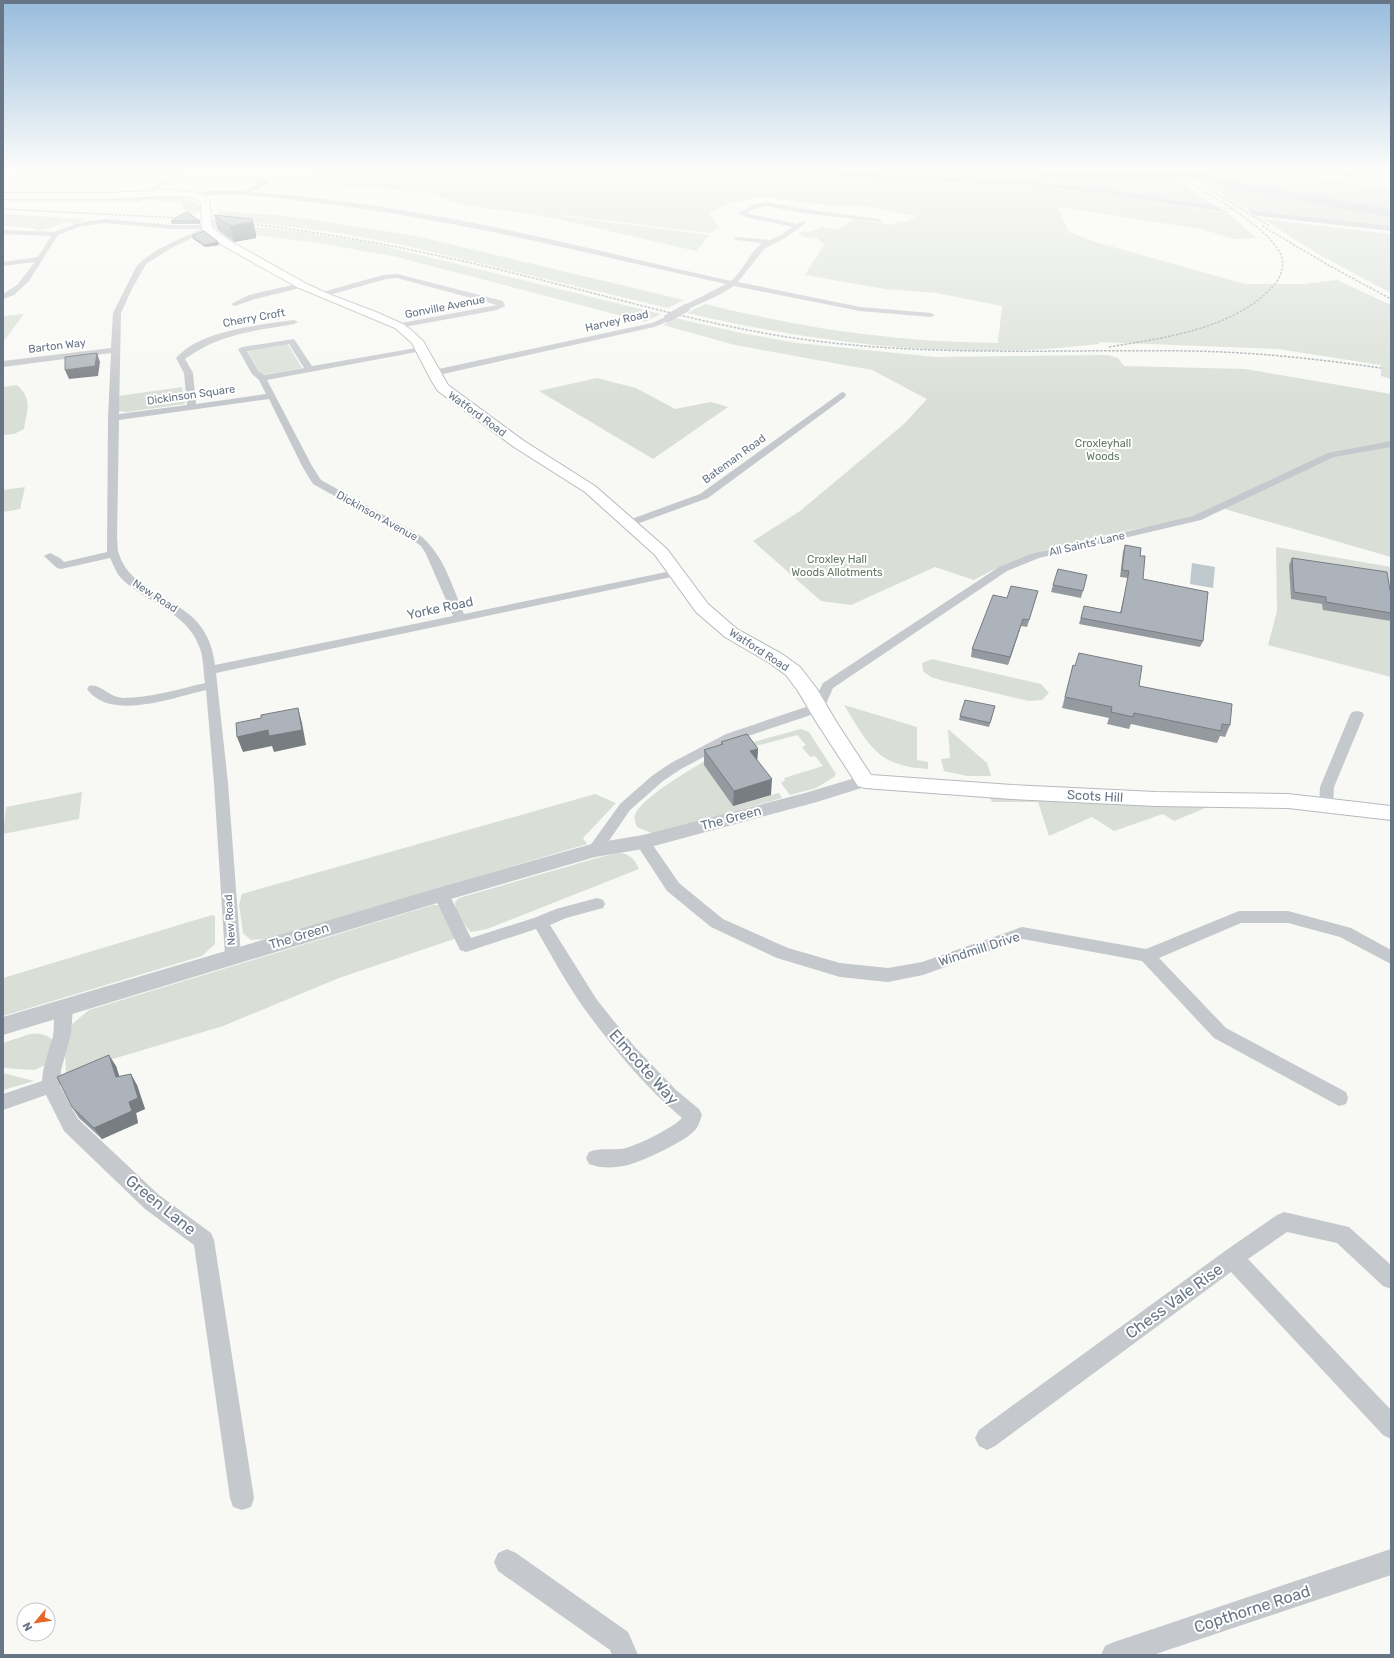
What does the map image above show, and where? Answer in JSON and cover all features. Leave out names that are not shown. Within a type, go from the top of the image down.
[{"type":"main road","name":"Watford Road","points":[[236,248],[301,285],[399,326],[417,342],[440,385],[448,394],[519,444],[590,489],[661,552],[702,608],[731,633],[775,658],[793,671],[807,689],[865,781]]},
{"type":"main road","name":"Scots Hill","points":[[865,781],[1012,792],[1156,799],[1288,801],[1391,813]]},
{"type":"main road","name":"Scots Hill","points":[[1326,805],[1391,825]]},
{"type":"street","points":[[3,297],[11,294],[30,277],[46,248]]},
{"type":"street","name":"New Road","points":[[168,248],[157,254],[139,269],[120,304],[117,313],[113,418],[113,554],[124,574],[139,588],[182,614],[194,626],[206,647],[211,670],[222,783],[224,838],[233,956]]},
{"type":"street","points":[[575,248],[732,284],[847,307],[930,315]]},
{"type":"street","name":"Harvey Road","points":[[434,373],[654,325],[732,284],[740,276],[760,248]]},
{"type":"street","points":[[3,264],[39,259]]},
{"type":"street","name":"Gonville Avenue","points":[[322,295],[390,276],[500,303],[501,306],[399,326]]},
{"type":"street","points":[[235,304],[252,296],[301,285]]},
{"type":"street","name":"Cherry Croft","points":[[192,407],[188,380],[189,376],[186,364],[180,360],[180,358],[208,339],[224,333],[294,322]]},
{"type":"street","points":[[272,396],[262,378],[256,374],[242,349],[291,341],[310,370]]},
{"type":"street","points":[[262,378],[422,349]]},
{"type":"street","name":"Barton Way","points":[[3,364],[115,350]]},
{"type":"street","name":"Bateman Road","points":[[630,523],[704,496],[842,395]]},
{"type":"street","name":"Dickinson Square","points":[[113,418],[272,396]]},
{"type":"street","name":"Dickinson Avenue","points":[[272,396],[307,466],[317,482],[414,536],[425,544],[432,554],[460,618]]},
{"type":"street","name":"All Saints' Lane","points":[[818,708],[828,686],[1003,569],[1035,556],[1197,518],[1331,455],[1391,444]]},
{"type":"street","points":[[50,556],[61,566],[113,554]]},
{"type":"street","name":"Yorke Road","points":[[211,670],[676,573]]},
{"type":"street","points":[[94,688],[99,695],[115,701],[132,701],[212,685]]},
{"type":"street","points":[[596,850],[625,807],[658,778],[676,766],[731,737],[818,708]]},
{"type":"street","points":[[1326,805],[1327,787],[1357,715]]},
{"type":"street","name":"The Green","points":[[3,1026],[441,894],[596,850],[643,842],[810,798],[865,781]]},
{"type":"street","name":"Windmill Drive","points":[[643,842],[673,888],[717,923],[783,953],[840,970],[888,975],[895,974],[923,968],[1022,933],[1147,956]]},
{"type":"street","points":[[441,894],[466,946],[540,922],[562,912],[596,904]]},
{"type":"street","points":[[1339,1098],[1220,1033],[1147,956],[1239,917],[1288,917],[1345,932],[1391,958]]},
{"type":"street","name":"Elmcote Way","points":[[540,922],[594,1010],[628,1051],[669,1096],[692,1115],[690,1123],[679,1133],[630,1156],[609,1159],[596,1158]]},
{"type":"street","points":[[3,1102],[51,1086],[52,1070],[62,1034],[64,1008]]},
{"type":"street","name":"Green Lane","points":[[51,1086],[72,1126],[152,1202],[204,1240],[242,1498]]},
{"type":"street","points":[[1232,1258],[1284,1222],[1342,1234],[1391,1279]]},
{"type":"street","name":"Chess Vale Rise","points":[[987,1438],[1232,1258],[1391,1427]]},
{"type":"street","points":[[507,1562],[619,1641],[625,1655]]},
{"type":"street","name":"Copthorne Road","points":[[1114,1655],[1391,1562]]},
{"type":"green space","points":[[349,248],[393,248],[661,314],[645,322],[397,257]]},
{"type":"green space","points":[[417,248],[468,248],[684,300],[668,308]]},
{"type":"green space","points":[[685,248],[698,248],[696,251]]},
{"type":"green space","points":[[822,248],[1118,248],[1245,284],[1304,284],[1337,280],[1391,305],[1391,379],[1381,376],[1381,365],[1278,349],[1099,342],[1099,344],[1026,350],[940,350],[855,343],[813,337],[687,313],[705,304],[793,323],[896,338],[998,343],[1002,306],[937,293],[885,289],[805,275]]},
{"type":"green space","points":[[1309,248],[1391,248],[1391,293]]},
{"type":"green space","points":[[24,314],[3,342],[3,316]]},
{"type":"green space","name":"Croxleyhall Woods","points":[[675,318],[741,333],[797,343],[935,357],[1108,355],[1118,358],[1124,366],[1245,369],[1391,394],[1391,557],[1228,510],[1218,505],[1196,516],[1082,540],[1027,556],[974,580],[935,567],[851,605],[821,601],[753,541],[800,511],[904,424],[927,399],[872,370],[735,345],[663,325]]},
{"type":"green space","points":[[287,343],[302,368],[261,375],[247,350]]},
{"type":"green space","points":[[597,378],[636,388],[675,409],[711,402],[728,407],[653,459],[539,391]]},
{"type":"green space","points":[[17,385],[25,395],[28,406],[24,429],[14,434],[3,435],[3,387]]},
{"type":"green space","points":[[182,387],[185,404],[127,412],[118,411],[118,396]]},
{"type":"green space","points":[[25,487],[20,509],[3,512],[3,490]]},
{"type":"green space","points":[[1276,547],[1391,567],[1391,677],[1268,645],[1277,611]]},
{"type":"green space","points":[[932,659],[1041,684],[1049,693],[1042,700],[1029,701],[944,681],[931,677],[923,671],[922,663]]},
{"type":"green space","points":[[844,705],[917,727],[917,760],[928,762],[928,769],[910,767],[885,758],[868,742]]},
{"type":"green space","points":[[801,729],[809,732],[836,774],[834,777],[816,788],[790,795],[781,783],[785,780],[784,778],[823,766],[815,756],[810,757],[802,747],[806,745],[797,735],[756,746],[753,742]]},
{"type":"green space","points":[[948,729],[987,763],[991,776],[967,776],[944,771],[941,759],[950,758]]},
{"type":"green space","points":[[726,749],[733,806],[779,793],[782,798],[654,834],[637,827],[635,815],[640,807],[649,798],[676,779]]},
{"type":"green space","points":[[82,792],[79,819],[3,834],[6,807]]},
{"type":"green space","points":[[595,794],[616,803],[583,838],[587,844],[269,939],[251,940],[243,933],[239,905],[242,894]]},
{"type":"green space","points":[[989,796],[1210,806],[1174,821],[1163,814],[1114,831],[1092,817],[1049,836],[1038,802],[992,802]]},
{"type":"green space","points":[[618,853],[626,854],[632,858],[639,869],[487,929],[471,932],[458,914],[455,906],[455,902],[459,898]]},
{"type":"green space","points":[[433,905],[438,905],[457,933],[454,939],[339,978],[223,1026],[66,1073],[65,1054],[72,1024],[89,1010]]},
{"type":"green space","points":[[212,915],[215,916],[215,944],[202,956],[3,1016],[3,978]]},
{"type":"green space","points":[[30,1034],[42,1034],[53,1040],[48,1064],[34,1070],[3,1068],[3,1043]]},
{"type":"green space","points":[[3,1073],[34,1081],[3,1090]]},
{"type":"shaded area","points":[[1192,563],[1215,567],[1213,588],[1190,584]]},
{"type":"building","points":[[97,353],[95,366],[65,370],[65,357]]},
{"type":"building","points":[[1125,545],[1141,548],[1140,556],[1145,556],[1143,579],[1208,592],[1203,641],[1081,618],[1084,606],[1121,613],[1129,571],[1122,570]]},
{"type":"building","points":[[1292,558],[1387,572],[1391,596],[1391,613],[1326,602],[1326,597],[1294,592]]},
{"type":"building","points":[[1058,569],[1087,575],[1083,591],[1053,585]]},
{"type":"building","points":[[1011,586],[1038,591],[1029,620],[1023,619],[1010,657],[972,649],[993,595],[1007,598]]},
{"type":"building","points":[[1079,653],[1142,666],[1139,686],[1232,704],[1230,725],[1222,724],[1221,731],[1134,713],[1133,717],[1111,712],[1112,707],[1065,697],[1073,665],[1075,666]]},
{"type":"building","points":[[965,700],[995,706],[990,723],[960,716]]},
{"type":"building","points":[[298,708],[302,730],[269,736],[268,730],[237,737],[236,723],[261,718],[261,715]]},
{"type":"building","points":[[747,734],[758,749],[750,751],[772,779],[734,791],[704,750],[723,744],[721,742]]},
{"type":"building","points":[[109,1055],[116,1077],[131,1074],[138,1098],[129,1102],[132,1111],[94,1128],[72,1107],[57,1077]]},
{"type":"railway","points":[[403,248],[500,270],[706,321],[774,335],[808,340],[903,349],[999,351],[1191,351],[1238,353],[1286,356],[1381,368]]},
{"type":"railway","points":[[1109,347],[1152,340],[1198,329],[1219,322],[1240,312],[1258,300],[1274,285],[1279,278],[1283,265],[1277,248]]},
{"type":"railway","points":[[1300,248],[1391,299]]},
{"type":"park label","name":"Croxley Hall Woods Allotments","points":[[837,565]]}]
